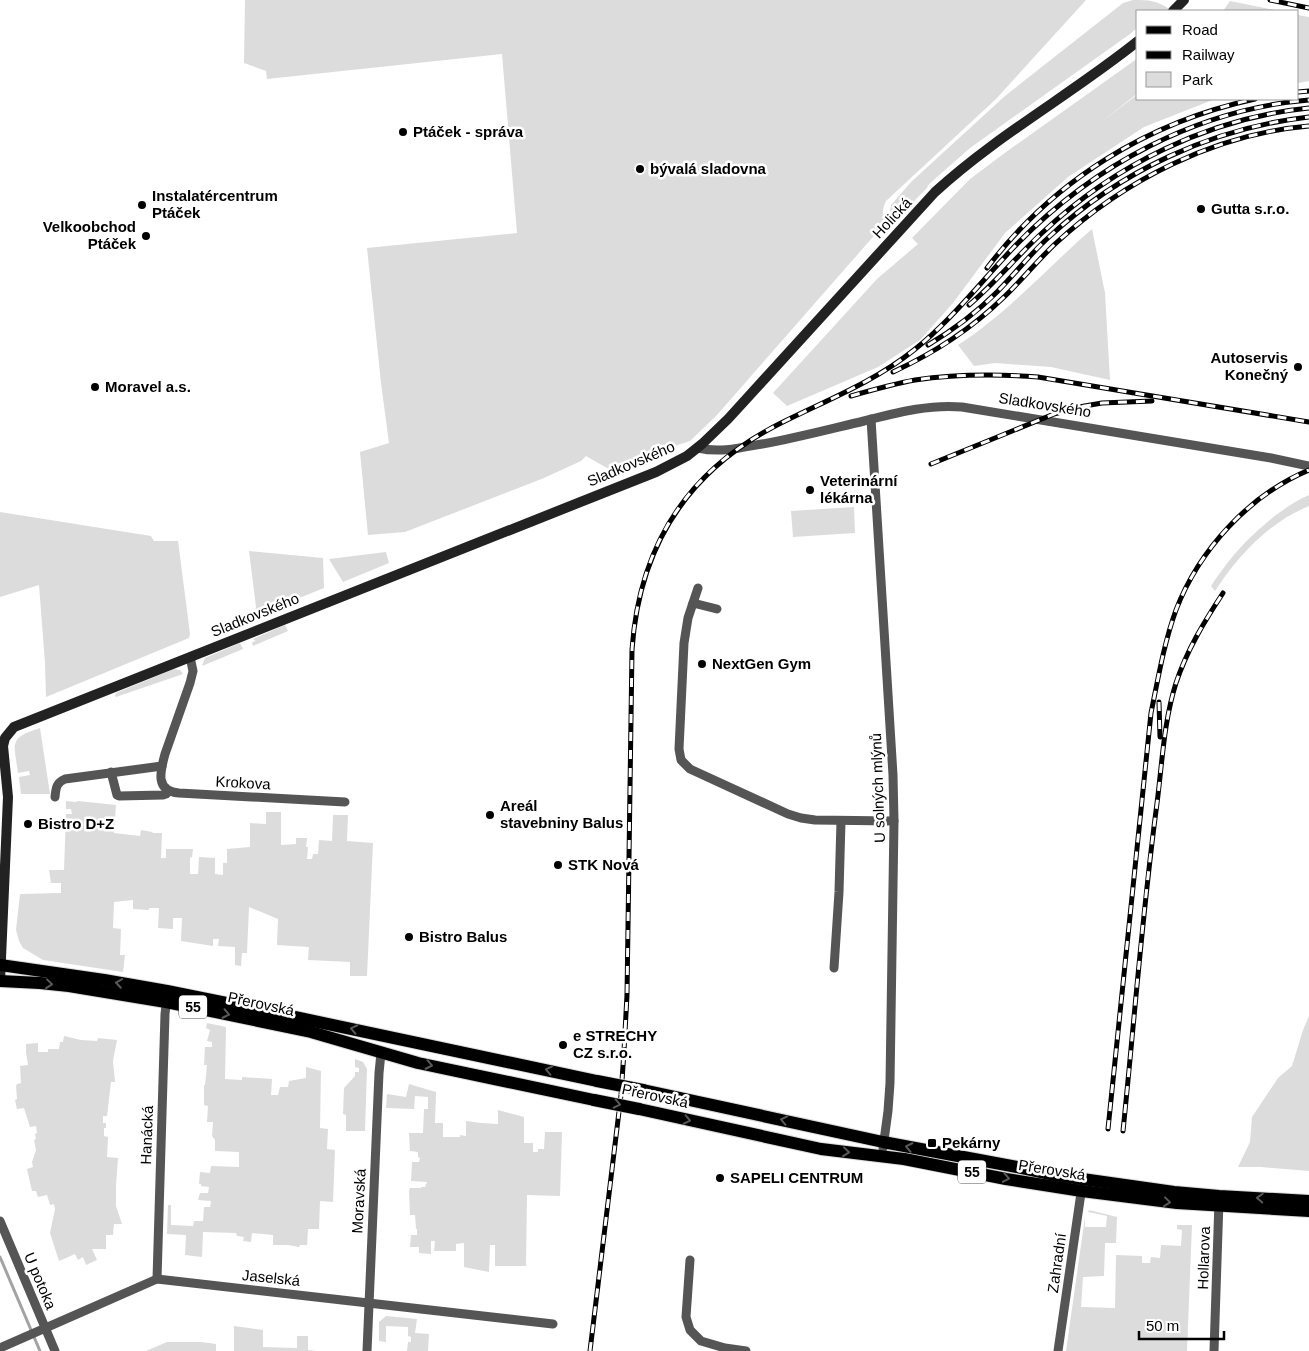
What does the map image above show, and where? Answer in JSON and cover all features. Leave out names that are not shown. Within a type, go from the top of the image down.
[{"type":"main road","name":"Přerovská","points":[[0,965],[104,980],[301,1029],[418,1063],[821,1149],[882,1155],[1019,1181],[1082,1186]]},
{"type":"main road","name":"Přerovská","points":[[0,981],[167,996],[286,1015],[643,1090],[1082,1186],[1178,1203],[1309,1201]]},
{"type":"main road","name":"Přerovská","points":[[1219,1201],[1309,1211]]},
{"type":"street","points":[[1174,10],[1184,0]]},
{"type":"street","name":"Holická","points":[[698,448],[728,419],[929,199],[947,182],[993,145],[1136,43]]},
{"type":"street","name":"Sladkovského","points":[[2,743],[14,727],[656,472],[675,463],[698,448],[713,451],[728,450],[792,438],[910,410],[944,405],[1271,458],[1309,466]]},
{"type":"street","name":"U solných mlýnů","points":[[871,419],[893,775],[894,821],[891,1059],[888,1111],[882,1155]]},
{"type":"street","points":[[698,588],[688,618],[684,642],[679,756],[685,766],[694,772],[796,816],[814,820],[894,821]]},
{"type":"street","points":[[693,603],[717,609]]},
{"type":"street","points":[[169,791],[162,785],[162,766],[190,683],[193,671],[190,657]]},
{"type":"street","points":[[0,981],[8,797],[2,743]]},
{"type":"street","points":[[55,797],[56,785],[59,781],[74,777],[162,766]]},
{"type":"street","name":"Krokova","points":[[111,772],[116,795],[119,796],[164,795],[169,791],[345,802]]},
{"type":"street","points":[[834,968],[841,820]]},
{"type":"street","name":"Hanácká","points":[[157,1279],[164,1014],[167,996]]},
{"type":"street","name":"Moravská","points":[[367,1351],[378,1072],[381,1053]]},
{"type":"street","name":"Zahradní","points":[[1058,1351],[1082,1186]]},
{"type":"street","name":"Hollarova","points":[[1214,1351],[1219,1201]]},
{"type":"street","name":"U potoka","points":[[0,1221],[43,1330],[55,1351]]},
{"type":"street","points":[[690,1260],[686,1317],[690,1330],[700,1341],[725,1348],[746,1351]]},
{"type":"street","points":[[0,1348],[157,1279]]},
{"type":"street","name":"Jaselská","points":[[157,1279],[553,1324]]},
{"type":"green space","points":[[245,0],[1086,0],[996,99],[886,201],[883,212],[886,222],[717,415],[690,441],[607,468],[586,456],[581,461],[544,478],[405,532],[368,535],[360,452],[389,443],[367,248],[517,233],[502,54],[267,79],[266,71],[244,63]]},
{"type":"green space","points":[[1133,0],[1148,1],[1158,3],[1170,10],[1136,10],[1136,29],[1130,34],[970,148],[928,185],[900,215],[894,215],[890,211],[891,205],[911,182],[1005,96],[1123,3]]},
{"type":"green space","points":[[1230,1],[1275,10],[1224,10]]},
{"type":"green space","points":[[1299,15],[1309,17],[1309,81],[1299,83]]},
{"type":"green space","points":[[1136,59],[1136,95],[1100,123],[1136,96],[1136,100],[1212,100],[1144,127],[1068,177],[1005,233],[953,303],[920,340],[878,367],[787,406],[773,393],[877,279],[918,244],[912,238],[970,179]]},
{"type":"green space","points":[[1092,229],[1105,293],[1110,380],[1051,367],[995,363],[974,366],[958,345],[1011,305]]},
{"type":"green space","points":[[1309,495],[1309,506],[1281,521],[1256,541],[1234,565],[1215,591],[1211,586],[1233,556],[1248,540],[1276,515]]},
{"type":"green space","points":[[854,507],[855,533],[793,537],[791,511]]},
{"type":"green space","points":[[0,512],[151,536],[154,541],[178,541],[189,638],[46,697],[39,585],[0,597]]},
{"type":"green space","points":[[249,551],[323,558],[324,588],[257,615]]},
{"type":"green space","points":[[386,552],[389,563],[343,582],[329,559]]},
{"type":"green space","points":[[285,625],[288,631],[253,646],[252,642],[256,641],[253,639]]},
{"type":"green space","points":[[240,643],[243,649],[202,666],[205,658]]},
{"type":"green space","points":[[174,669],[180,670],[183,674],[115,696],[116,693]]},
{"type":"green space","points":[[40,728],[50,794],[21,794],[19,777],[30,775],[29,771],[18,773],[15,743],[22,735]]},
{"type":"green space","points":[[66,801],[116,805],[114,833],[140,836],[141,830],[162,833],[161,858],[166,858],[166,849],[193,849],[192,857],[190,858],[190,874],[198,874],[199,857],[215,858],[215,874],[223,875],[223,863],[227,863],[227,849],[250,847],[250,823],[266,824],[266,812],[281,812],[281,845],[296,844],[296,838],[307,838],[307,859],[312,859],[313,854],[318,854],[319,840],[332,841],[333,815],[348,815],[347,841],[373,843],[367,976],[350,976],[350,962],[308,960],[309,947],[277,945],[278,919],[249,907],[247,953],[242,953],[241,966],[235,965],[235,947],[218,946],[219,939],[213,939],[213,946],[181,941],[182,918],[173,918],[173,929],[158,928],[159,908],[150,908],[148,910],[133,909],[133,900],[114,902],[113,928],[121,929],[120,955],[125,955],[123,972],[43,960],[23,948],[19,941],[16,930],[20,894],[61,893],[61,883],[51,883],[49,870],[64,870],[66,814],[72,814],[71,809],[66,809]]},
{"type":"green space","points":[[1309,1016],[1309,1171],[1238,1167],[1250,1142],[1252,1117],[1278,1078],[1292,1066]]},
{"type":"green space","points":[[207,1023],[226,1027],[225,1079],[242,1080],[242,1077],[272,1079],[271,1095],[278,1095],[280,1087],[288,1087],[289,1081],[306,1078],[306,1067],[321,1071],[320,1128],[328,1129],[327,1149],[335,1150],[333,1202],[320,1201],[319,1229],[308,1229],[307,1245],[300,1245],[299,1247],[273,1245],[273,1235],[252,1233],[251,1242],[243,1241],[244,1237],[237,1236],[236,1233],[203,1232],[202,1257],[185,1255],[186,1235],[167,1234],[168,1205],[171,1205],[171,1225],[193,1226],[194,1221],[203,1221],[204,1207],[210,1207],[211,1201],[198,1200],[200,1193],[208,1193],[209,1187],[199,1184],[200,1172],[210,1173],[211,1166],[239,1167],[239,1152],[215,1151],[215,1140],[212,1136],[213,1122],[207,1122],[208,1106],[204,1105],[207,1065],[204,1065],[205,1047],[212,1047],[212,1042],[207,1041],[210,1030],[206,1028]]},
{"type":"green space","points":[[64,1036],[81,1040],[97,1041],[98,1038],[117,1040],[113,1061],[115,1082],[111,1082],[107,1116],[103,1116],[103,1123],[106,1123],[104,1136],[108,1137],[107,1157],[118,1158],[116,1206],[122,1224],[114,1224],[113,1235],[106,1235],[106,1249],[92,1249],[97,1260],[86,1265],[83,1257],[78,1260],[75,1254],[59,1261],[50,1233],[55,1209],[54,1204],[50,1205],[47,1195],[38,1197],[36,1191],[32,1191],[27,1169],[33,1167],[32,1162],[36,1150],[34,1140],[37,1133],[36,1126],[30,1127],[24,1108],[17,1109],[15,1100],[17,1099],[16,1086],[21,1083],[20,1066],[28,1065],[26,1044],[38,1043],[38,1052],[48,1052],[48,1049],[59,1049],[60,1042],[63,1042]]},
{"type":"green space","points":[[355,1059],[363,1062],[367,1069],[365,1131],[346,1131],[346,1115],[343,1114],[344,1088],[355,1076],[355,1072],[359,1072],[359,1068],[355,1067]]},
{"type":"green space","points":[[409,1084],[436,1092],[435,1123],[443,1123],[443,1137],[466,1136],[466,1121],[498,1124],[498,1110],[524,1117],[524,1143],[533,1143],[533,1152],[538,1152],[538,1149],[544,1149],[545,1132],[562,1132],[560,1196],[527,1195],[526,1266],[495,1266],[495,1245],[490,1245],[489,1272],[464,1267],[464,1243],[456,1244],[456,1251],[434,1251],[435,1241],[431,1241],[431,1254],[419,1253],[419,1247],[410,1247],[411,1235],[417,1235],[417,1229],[415,1215],[410,1215],[409,1191],[410,1188],[425,1187],[427,1182],[411,1181],[412,1162],[419,1162],[420,1158],[418,1157],[418,1152],[410,1151],[409,1133],[423,1133],[424,1109],[428,1109],[428,1097],[415,1096],[414,1109],[386,1108],[387,1094],[406,1097]]},
{"type":"green space","points":[[1089,1210],[1117,1217],[1116,1243],[1105,1243],[1104,1276],[1083,1277],[1081,1307],[1115,1308],[1116,1255],[1142,1256],[1142,1263],[1150,1263],[1151,1257],[1160,1258],[1161,1245],[1181,1246],[1182,1230],[1177,1229],[1177,1225],[1192,1225],[1187,1351],[1066,1351],[1085,1217],[1085,1227],[1106,1227],[1107,1216],[1088,1212]]},
{"type":"green space","points":[[386,1316],[417,1319],[415,1333],[429,1334],[428,1351],[407,1351],[408,1342],[411,1342],[411,1337],[408,1336],[408,1327],[386,1326],[386,1342],[379,1341],[379,1322]]},
{"type":"green space","points":[[234,1326],[263,1330],[263,1347],[297,1348],[297,1336],[308,1336],[308,1350],[317,1351],[234,1351]]},
{"type":"green space","points":[[167,1342],[216,1344],[216,1351],[146,1351]]},
{"type":"waterway","points":[[0,1257],[40,1351]]},
{"type":"railway","points":[[1270,0],[1309,8]]},
{"type":"railway","points":[[1299,92],[1309,91]]},
{"type":"railway","points":[[987,268],[1013,236],[1042,208],[1073,182],[1106,159],[1141,139],[1177,123],[1216,109],[1251,100]]},
{"type":"railway","points":[[590,1351],[621,1095],[624,1051],[627,995],[632,650],[637,612],[645,577],[657,545],[674,515],[694,488],[719,464],[748,442],[781,423],[883,372],[914,350],[942,325],[1017,244],[1047,215],[1080,189],[1114,166],[1150,146],[1188,129],[1227,115],[1309,100]]},
{"type":"railway","points":[[969,305],[1042,233],[1070,209],[1100,186],[1132,166],[1200,134],[1235,122],[1272,113],[1309,108]]},
{"type":"railway","points":[[928,345],[981,307],[1042,244],[1077,213],[1137,173],[1169,156],[1203,142],[1237,131],[1309,117]]},
{"type":"railway","points":[[893,372],[923,357],[978,320],[1010,291],[1055,244],[1082,221],[1141,181],[1173,164],[1239,139],[1309,126]]},
{"type":"railway","points":[[851,396],[899,383],[930,378],[976,375],[1023,376],[1309,422]]},
{"type":"railway","points":[[931,464],[1054,414],[1102,403],[1152,401]]},
{"type":"railway","points":[[1108,1129],[1151,713],[1168,635],[1186,588],[1212,546],[1247,509],[1266,494],[1309,470]]},
{"type":"railway","points":[[1123,1131],[1146,891],[1168,714],[1176,683],[1185,659],[1223,593]]},
{"type":"railway","points":[[1159,702],[1160,737]]},
{"type":"place","name":"Ptáček - správa","points":[[403,132]]},
{"type":"place","name":"bývalá sladovna","points":[[640,169]]},
{"type":"place","name":"Instalatércentrum Ptáček","points":[[142,205]]},
{"type":"place","name":"Gutta s.r.o.","points":[[1201,209]]},
{"type":"place","name":"Velkoobchod Ptáček","points":[[146,236]]},
{"type":"place","name":"Autoservis Konečný","points":[[1298,367]]},
{"type":"place","name":"Moravel a.s.","points":[[95,387]]},
{"type":"place","name":"Veterinární lékárna","points":[[810,490]]},
{"type":"place","name":"NextGen Gym","points":[[702,664]]},
{"type":"place","name":"Areál stavebniny Balus","points":[[490,815]]},
{"type":"place","name":"Bistro D+Z","points":[[28,824]]},
{"type":"place","name":"STK Nová","points":[[558,865]]},
{"type":"place","name":"Bistro Balus","points":[[409,937]]},
{"type":"place","name":"e STRECHY CZ s.r.o.","points":[[563,1045]]},
{"type":"place","name":"Pekárny","points":[[932,1143]]},
{"type":"place","name":"SAPELI CENTRUM","points":[[720,1178]]}]
